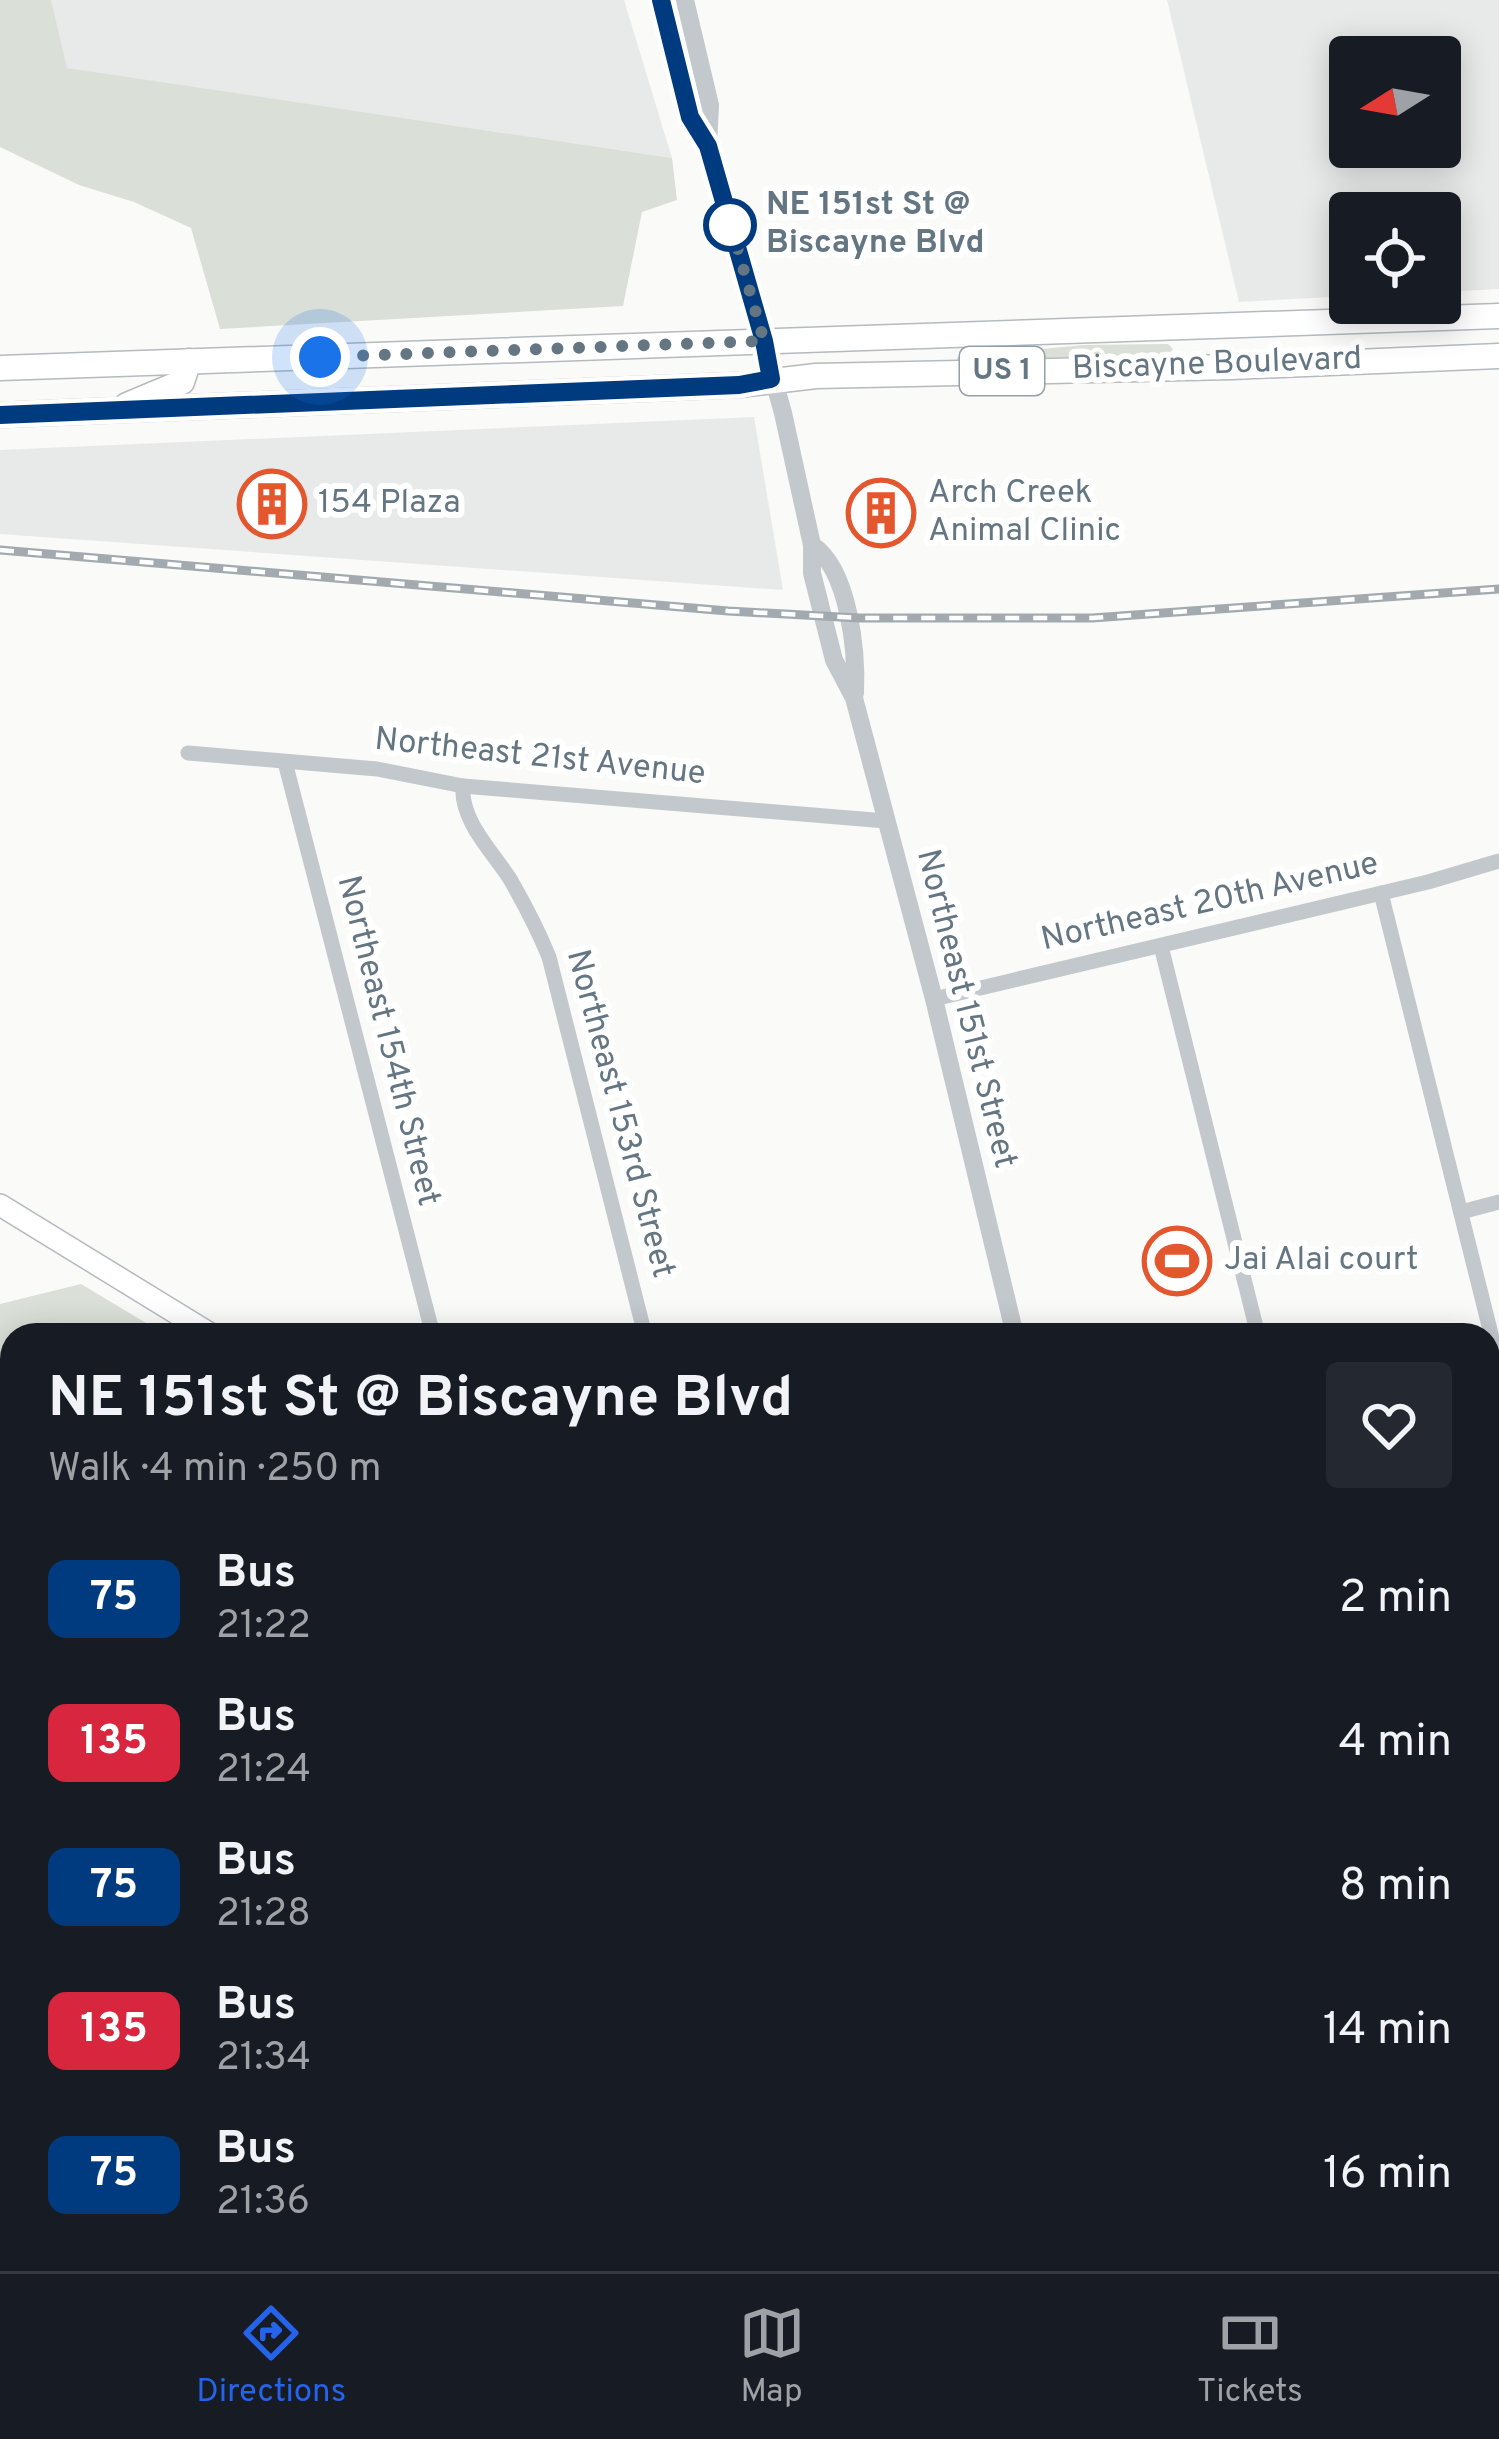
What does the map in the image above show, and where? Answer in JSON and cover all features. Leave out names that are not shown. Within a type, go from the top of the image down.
[{"type":"main road","name":"Biscayne Boulevard","points":[[0,368],[1499,316]]},
{"type":"main road","points":[[1230,328],[1232,367]]},
{"type":"main road","name":"Biscayne Boulevard","points":[[0,415],[739,385],[771,379],[1499,356]]},
{"type":"main road","points":[[107,412],[182,382],[189,361]]},
{"type":"main road","points":[[0,1204],[193,1323]]},
{"type":"street","points":[[662,3],[686,0]]},
{"type":"street","name":"Northeast 151st Street","points":[[686,0],[710,105],[708,146]]},
{"type":"street","name":"Northeast 151st Street","points":[[662,3],[690,117],[708,146],[764,341],[812,545],[824,553],[836,574],[856,655],[854,698],[934,999],[1012,1323]]},
{"type":"street","name":"Northeast 21st Avenue","points":[[188,753],[377,769],[463,786],[886,821]]},
{"type":"street","name":"Northeast 154th Street","points":[[284,762],[430,1323]]},
{"type":"street","name":"Northeast 153rd Street","points":[[463,786],[462,801],[535,922],[555,974],[643,1323]]},
{"type":"street","name":"Northeast 20th Avenue","points":[[934,999],[1498,865]]},
{"type":"street","points":[[1381,893],[1488,1323]]},
{"type":"street","points":[[1161,946],[1255,1323]]},
{"type":"street","points":[[1461,1213],[1499,1202]]},
{"type":"shaded area","points":[[0,0],[51,0],[67,68],[672,158],[677,200],[642,212],[623,306],[220,329],[191,228],[134,202],[79,185],[0,147]]},
{"type":"shaded area","points":[[51,0],[624,0],[672,158],[66,68]]},
{"type":"shaded area","points":[[1167,0],[1499,0],[1499,289],[1461,291],[1461,192],[1329,192],[1329,297],[1239,302]]},
{"type":"shaded area","points":[[1168,344],[1173,349],[1169,355],[957,360],[1084,345]]},
{"type":"shaded area","points":[[754,417],[783,590],[0,534],[0,450]]},
{"type":"shaded area","points":[[81,1284],[146,1323],[0,1323],[0,1304]]},
{"type":"railway","points":[[0,550],[859,618],[1092,618],[1499,589]]},
{"type":"bus line","name":"75","points":[[0,415],[739,385],[771,379],[708,146],[690,117],[661,0]]},
{"type":"place","name":"NE 151st St @ Biscayne Blvd","points":[[730,225]]},
{"type":"place","name":"154 Plaza","points":[[272,504]]},
{"type":"place","name":"Arch Creek Animal Clinic","points":[[881,513]]},
{"type":"place","name":"Jai Alai court","points":[[1177,1261]]},
{"type":"route","points":[[320,357],[764,341],[728,215],[730,225]]}]
